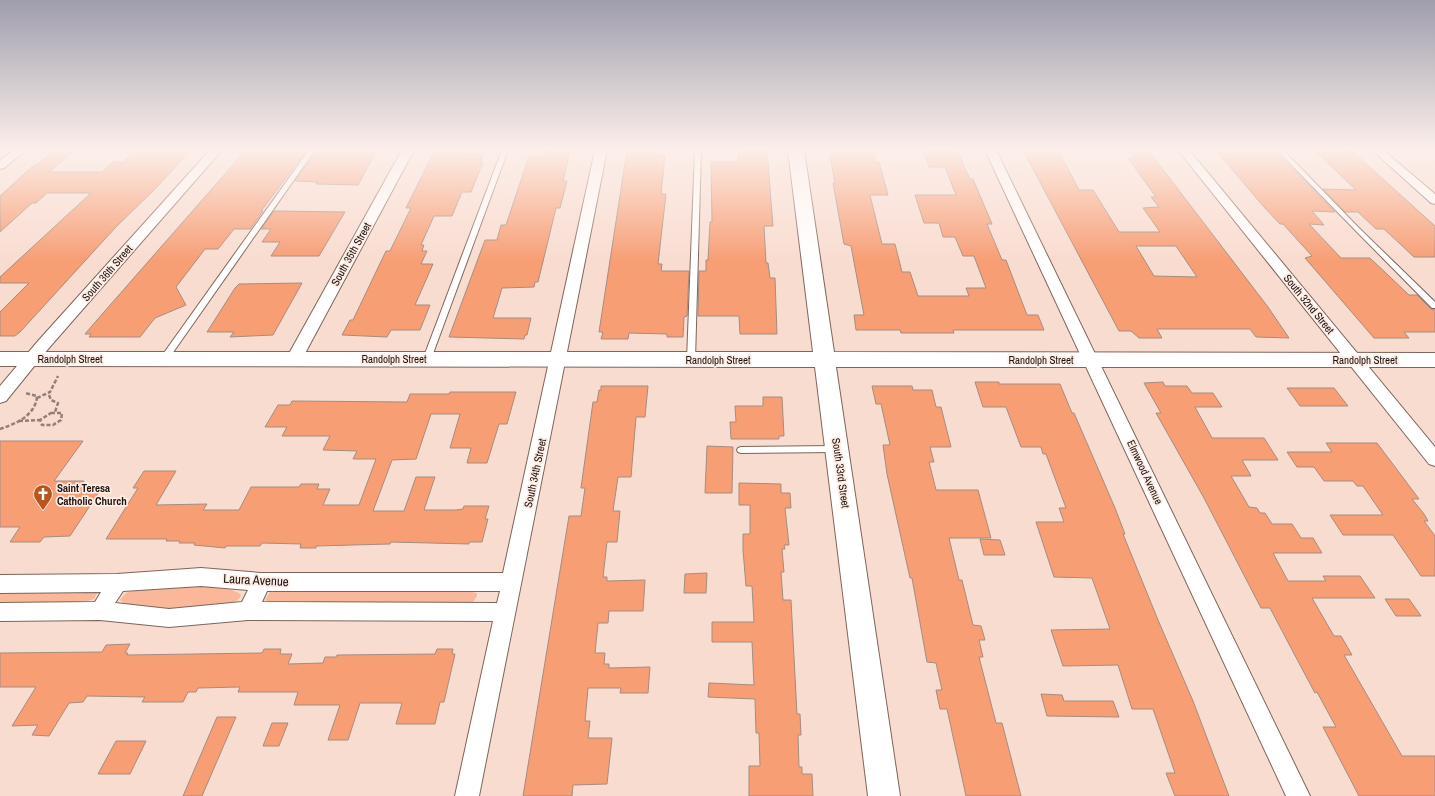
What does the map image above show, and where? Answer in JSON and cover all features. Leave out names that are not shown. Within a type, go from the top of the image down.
[{"type":"main road","name":"South 33rd Street","points":[[801,187],[838,449],[884,796]]},
{"type":"main road","name":"Randolph Street","points":[[0,359],[1435,360]]},
{"type":"street","name":"South 36th Street","points":[[0,397],[183,187]]},
{"type":"street","name":"South 35th Street","points":[[294,359],[388,187]]},
{"type":"street","name":"South 34th Street","points":[[467,796],[594,187]]},
{"type":"street","name":"Elmwood Avenue","points":[[1008,187],[1298,796]]},
{"type":"street","name":"South 32nd Street","points":[[1213,187],[1435,459]]},
{"type":"street","points":[[1420,187],[1435,200]]},
{"type":"street","name":"Laura Avenue","points":[[0,584],[117,583],[201,578],[262,582],[512,582]]},
{"type":"street","points":[[248,611],[262,582]]},
{"type":"street","points":[[100,611],[117,583]]},
{"type":"street","points":[[0,612],[100,611],[169,618],[248,611],[505,612]]},
{"type":"lane","points":[[164,359],[286,187]]},
{"type":"lane","points":[[427,359],[491,187]]},
{"type":"lane","points":[[691,360],[697,187]]},
{"type":"lane","points":[[1316,187],[1435,306]]},
{"type":"lane","points":[[741,450],[838,449]]},
{"type":"path","points":[[37,398],[48,395],[60,374]]},
{"type":"path","points":[[20,393],[34,394],[37,398]]},
{"type":"path","points":[[48,395],[51,400],[58,403],[55,412]]},
{"type":"path","points":[[0,429],[19,421],[30,412],[37,402],[37,398]]},
{"type":"path","points":[[19,421],[40,420],[55,412],[62,413],[62,416],[53,425],[45,426],[40,420]]},
{"type":"shaded area","points":[[190,585],[232,590],[241,595],[235,602],[223,606],[188,609],[169,609],[126,605],[120,600],[126,593],[131,591]]},
{"type":"shaded area","points":[[277,590],[466,591],[477,593],[477,596],[473,602],[468,603],[271,603],[265,600],[270,592]]},
{"type":"shaded area","points":[[0,591],[95,591],[97,593],[94,599],[84,602],[0,602]]},
{"type":"building","points":[[10,187],[157,187],[116,227],[15,336],[0,336],[0,312],[29,283],[0,283],[0,277],[91,193],[47,193],[36,203],[32,203],[0,232],[0,196]]},
{"type":"building","points":[[213,187],[279,187],[261,211],[263,211],[250,229],[234,229],[218,249],[205,249],[176,287],[186,305],[155,318],[140,337],[89,337],[91,334],[85,334]]},
{"type":"building","points":[[416,187],[473,187],[471,192],[462,192],[452,216],[434,216],[421,245],[424,245],[422,251],[427,251],[421,264],[433,264],[415,305],[430,305],[420,330],[391,330],[387,337],[342,335],[350,320],[353,320],[386,251],[390,251],[411,208],[406,208]]},
{"type":"building","points":[[519,187],[565,187],[560,208],[556,208],[538,282],[535,282],[534,287],[502,288],[493,318],[531,318],[527,335],[525,335],[524,339],[449,337],[485,240],[497,240],[501,225],[506,225]]},
{"type":"building","points":[[621,187],[662,187],[661,194],[666,194],[658,264],[662,264],[661,271],[689,271],[687,316],[684,317],[683,337],[667,337],[667,334],[629,333],[628,339],[601,339],[603,332],[599,332]]},
{"type":"building","points":[[711,187],[770,187],[773,226],[764,226],[766,263],[768,263],[770,278],[775,278],[777,334],[740,334],[739,316],[698,316],[699,271],[706,271],[710,222],[712,222]]},
{"type":"building","points":[[834,187],[886,187],[888,195],[870,195],[882,244],[895,244],[902,272],[910,272],[918,296],[969,296],[966,288],[986,288],[974,256],[963,256],[955,237],[943,237],[939,223],[924,223],[915,195],[956,195],[953,187],[976,187],[992,224],[987,224],[1002,260],[1006,260],[1027,315],[1038,315],[1044,330],[953,330],[954,333],[901,333],[900,330],[856,330],[854,315],[864,315],[851,246],[844,244]]},
{"type":"building","points":[[1043,187],[1078,187],[1079,190],[1093,190],[1119,232],[1160,232],[1143,208],[1159,207],[1151,197],[1156,197],[1149,187],[1176,187],[1268,307],[1289,338],[1256,337],[1250,329],[1157,329],[1162,338],[1139,338],[1131,331],[1119,331]],"holes":[[[1136,246],[1176,246],[1197,277],[1154,276]]]},
{"type":"building","points":[[1247,187],[1311,187],[1335,212],[1312,211],[1324,225],[1309,224],[1341,258],[1370,258],[1409,295],[1417,295],[1431,309],[1435,310],[1435,332],[1404,332],[1409,338],[1374,338],[1305,258],[1312,256],[1283,224],[1280,224]]},
{"type":"building","points":[[1353,187],[1392,187],[1435,226],[1435,257],[1414,257],[1384,229],[1376,229],[1358,212],[1345,212],[1323,189],[1356,190]]},
{"type":"building","points":[[274,211],[345,212],[319,256],[271,256],[280,242],[262,242],[271,229],[261,229]]},
{"type":"building","points":[[302,283],[273,335],[230,337],[234,332],[207,332],[239,284]]},
{"type":"building","points":[[975,382],[999,382],[999,384],[1060,384],[1115,508],[1125,534],[1123,534],[1193,701],[1229,796],[1175,796],[1166,773],[1175,773],[1153,709],[1132,709],[1118,665],[1063,666],[1051,630],[1110,629],[1092,578],[1054,577],[1036,522],[1064,522],[1059,508],[1066,508],[1046,454],[1043,454],[1041,447],[1021,447],[1006,407],[983,407]]},
{"type":"building","points":[[1163,382],[1165,386],[1187,386],[1192,393],[1213,393],[1222,407],[1195,407],[1212,438],[1264,438],[1278,460],[1242,460],[1251,476],[1231,476],[1249,507],[1257,508],[1260,513],[1265,513],[1272,524],[1292,524],[1301,538],[1313,538],[1322,553],[1273,553],[1288,581],[1326,581],[1323,576],[1360,576],[1375,598],[1312,598],[1334,636],[1341,636],[1352,655],[1344,655],[1402,756],[1435,756],[1435,796],[1359,796],[1323,727],[1336,727],[1317,692],[1315,693],[1270,608],[1261,608],[1204,498],[1156,413],[1161,413],[1144,383]]},
{"type":"building","points":[[601,386],[648,386],[645,417],[636,417],[631,477],[618,477],[613,511],[620,511],[617,542],[607,542],[603,577],[607,577],[607,581],[645,580],[643,611],[609,611],[608,623],[598,623],[595,653],[605,653],[604,664],[609,664],[609,668],[650,667],[648,693],[620,693],[621,688],[588,688],[585,721],[590,721],[588,738],[612,738],[607,784],[573,785],[572,796],[523,796],[569,516],[581,516],[585,488],[581,488],[593,402],[597,402]]},
{"type":"building","points":[[872,386],[912,386],[913,390],[932,390],[936,407],[941,407],[951,447],[930,447],[934,462],[929,462],[936,490],[978,490],[991,538],[949,538],[959,580],[962,580],[973,625],[981,626],[985,640],[979,640],[983,657],[979,657],[996,723],[1002,723],[1021,796],[966,796],[947,709],[940,709],[936,690],[942,690],[936,663],[927,662],[912,578],[910,578],[887,474],[883,445],[890,445],[881,404],[876,404]]},
{"type":"building","points":[[1287,388],[1334,388],[1348,406],[1300,406]]},
{"type":"building","points":[[450,392],[516,392],[507,424],[499,424],[487,463],[467,463],[471,448],[450,448],[460,414],[431,414],[416,459],[392,460],[373,511],[404,511],[416,477],[435,477],[424,510],[456,510],[463,509],[464,506],[489,506],[485,519],[488,519],[482,542],[469,542],[469,544],[391,542],[390,544],[316,546],[316,548],[300,548],[301,544],[262,543],[260,546],[226,546],[225,548],[194,545],[195,543],[179,543],[180,541],[166,541],[167,539],[106,539],[138,488],[133,488],[144,471],[176,471],[156,505],[207,504],[203,510],[239,510],[251,487],[299,487],[301,484],[319,484],[317,489],[330,489],[323,505],[359,505],[376,459],[353,459],[357,451],[323,450],[330,436],[282,436],[287,427],[265,427],[278,405],[290,405],[292,401],[407,402],[410,394],[449,394]]},
{"type":"building","points":[[763,397],[782,397],[784,436],[779,436],[779,439],[731,439],[730,422],[736,422],[735,406],[763,406]]},
{"type":"building","points":[[0,441],[83,441],[54,481],[84,481],[80,486],[103,486],[70,536],[44,537],[40,542],[10,542],[20,527],[0,527]]},
{"type":"building","points":[[1326,443],[1377,443],[1419,499],[1412,499],[1424,514],[1428,521],[1424,521],[1435,536],[1435,576],[1421,576],[1393,535],[1343,535],[1330,515],[1383,515],[1363,486],[1357,486],[1353,481],[1324,481],[1314,467],[1297,467],[1287,452],[1332,452]]},
{"type":"building","points":[[707,446],[733,447],[732,493],[705,493]]},
{"type":"building","points":[[739,483],[781,484],[781,493],[790,493],[791,508],[785,508],[789,545],[784,545],[785,549],[782,549],[784,572],[781,572],[783,600],[791,600],[797,714],[800,714],[801,735],[798,735],[799,767],[802,767],[802,774],[812,774],[813,796],[749,796],[749,766],[760,766],[759,733],[756,733],[755,699],[708,697],[709,683],[754,685],[752,642],[712,642],[712,622],[754,622],[752,586],[746,586],[743,550],[743,534],[750,534],[750,505],[739,505]]},
{"type":"building","points":[[980,539],[1000,540],[1005,555],[984,555]]},
{"type":"building","points":[[707,573],[706,593],[684,593],[685,574]]},
{"type":"building","points":[[1385,599],[1409,599],[1421,616],[1396,616]]},
{"type":"building","points":[[130,644],[125,653],[128,653],[127,655],[262,653],[264,649],[281,649],[280,654],[292,654],[288,664],[323,663],[325,657],[336,657],[337,655],[435,654],[437,649],[453,649],[452,654],[455,654],[444,702],[440,702],[435,724],[396,724],[402,703],[360,703],[348,740],[328,740],[340,705],[294,705],[298,692],[238,692],[240,687],[198,688],[196,692],[188,692],[183,702],[142,702],[145,697],[87,696],[83,702],[69,703],[49,736],[32,735],[38,725],[12,726],[36,687],[0,687],[0,653],[102,652],[106,645]]},
{"type":"building","points":[[1041,694],[1062,695],[1064,701],[1113,701],[1119,717],[1047,716]]},
{"type":"building","points":[[217,717],[236,717],[202,796],[183,796]]},
{"type":"building","points":[[272,723],[288,723],[279,746],[263,746]]},
{"type":"building","points":[[116,741],[146,741],[130,774],[98,774]]},
{"type":"place","name":"Saint Teresa Catholic Church","points":[[43,511]]}]
